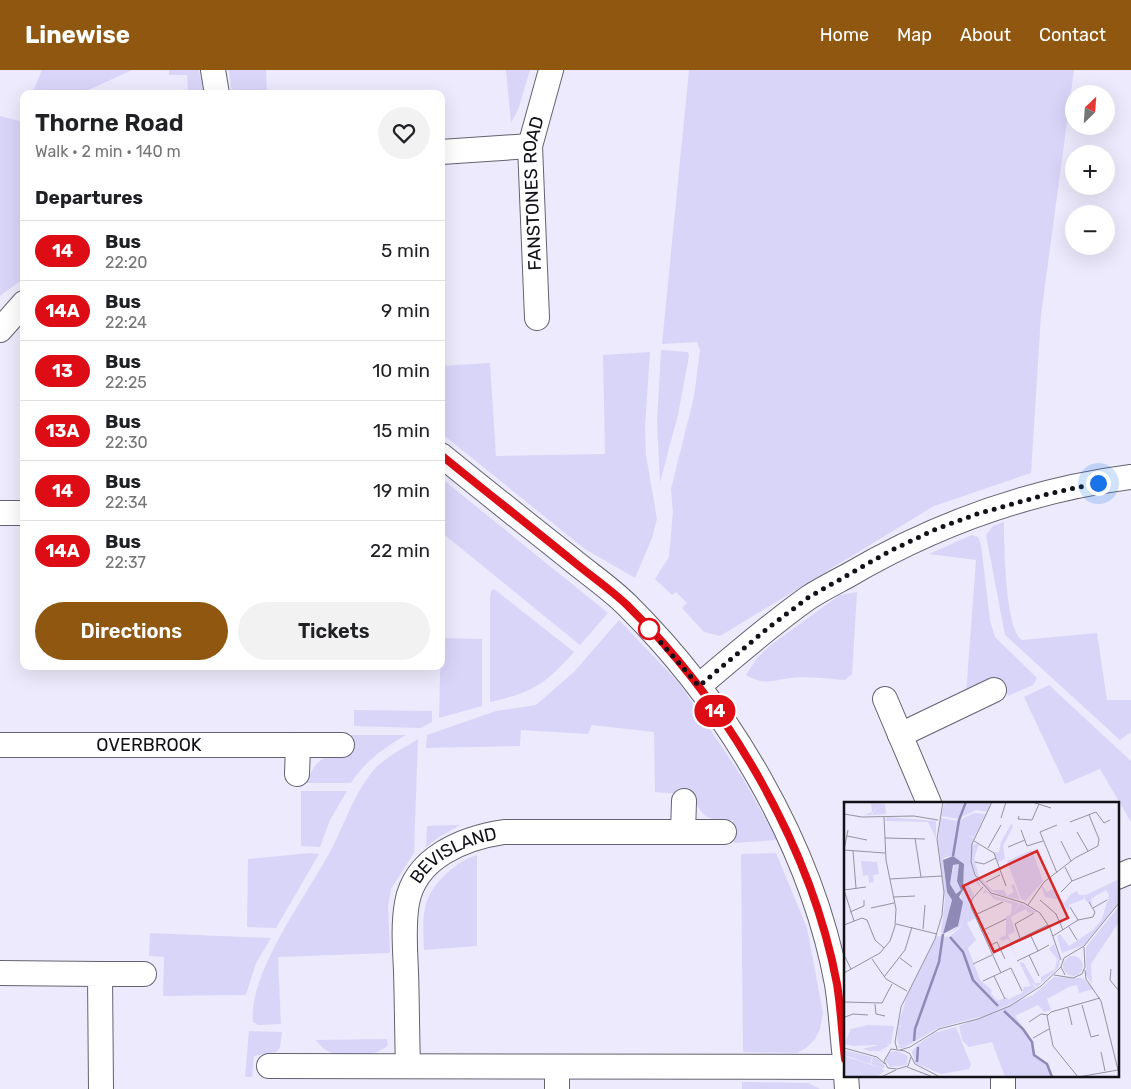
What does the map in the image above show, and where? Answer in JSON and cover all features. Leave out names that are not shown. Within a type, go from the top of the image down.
[{"type":"street","points":[[213,70],[216,90]]},
{"type":"street","name":"FANSTONES ROAD","points":[[536,318],[530,146],[551,70]]},
{"type":"street","points":[[445,152],[530,146]]},
{"type":"street","points":[[0,330],[20,308]]},
{"type":"street","points":[[445,457],[626,604],[699,686],[785,823],[803,867],[833,969],[844,1052]]},
{"type":"street","points":[[699,686],[768,628],[809,597],[890,551],[936,529],[977,514],[1048,494],[1131,477]]},
{"type":"street","points":[[0,513],[20,513]]},
{"type":"street","points":[[900,735],[994,690]]},
{"type":"street","points":[[884,699],[929,802]]},
{"type":"street","name":"OVERBROOK","points":[[0,745],[342,745]]},
{"type":"street","points":[[297,774],[298,745]]},
{"type":"street","points":[[683,832],[684,801]]},
{"type":"street","name":"BEVISLAND","points":[[408,1066],[405,936],[407,903],[416,880],[432,860],[455,846],[476,837],[504,832],[724,832]]},
{"type":"street","points":[[1118,877],[1131,871]]},
{"type":"street","points":[[0,973],[144,974]]},
{"type":"street","points":[[100,974],[101,1089]]},
{"type":"street","points":[[269,1066],[408,1066],[557,1078],[844,1067]]},
{"type":"street","points":[[846,1076],[847,1089]]},
{"type":"street","points":[[1003,1076],[1003,1089]]},
{"type":"shaded area","points":[[42,70],[132,70],[88,90],[34,90]]},
{"type":"shaded area","points":[[169,70],[199,70],[203,90],[188,90],[187,75],[169,75]]},
{"type":"shaded area","points":[[229,70],[266,70],[267,90],[232,90]]},
{"type":"shaded area","points":[[506,70],[530,70],[518,110],[511,123]]},
{"type":"shaded area","points":[[689,70],[1074,70],[1072,85],[1065,85],[1065,135],[1041,315],[1031,473],[934,506],[720,636],[704,632],[682,608],[687,603],[676,592],[672,595],[655,579],[669,557],[673,512],[671,489],[694,397],[700,350],[697,342],[662,344]]},
{"type":"shaded area","points":[[0,116],[20,121],[20,281],[0,296]]},
{"type":"shaded area","points":[[661,350],[688,352],[689,356],[678,415],[660,482],[657,422]]},
{"type":"shaded area","points":[[650,352],[645,427],[646,455],[657,519],[652,538],[635,578],[585,549],[445,436],[445,366],[490,363],[496,456],[605,454],[603,355]]},
{"type":"shaded area","points":[[445,481],[608,613],[580,645],[445,535]]},
{"type":"shaded area","points":[[1004,522],[1007,586],[1016,633],[1022,640],[1097,633],[1107,700],[1131,700],[1131,732],[1120,740],[1005,635],[986,535],[993,526]]},
{"type":"shaded area","points":[[972,535],[978,537],[981,545],[990,620],[995,637],[1037,678],[1033,685],[1008,696],[999,680],[966,694],[976,560],[929,554]]},
{"type":"shaded area","points":[[494,589],[574,652],[546,680],[537,686],[517,695],[490,702],[490,598],[491,591]]},
{"type":"shaded area","points":[[857,592],[852,674],[845,680],[804,677],[764,681],[746,675],[757,658],[772,644],[840,595]]},
{"type":"shaded area","points":[[619,620],[679,683],[744,780],[777,840],[734,843],[733,820],[718,820],[707,817],[699,809],[693,795],[655,792],[654,732],[592,725],[588,734],[521,730],[520,746],[426,748],[427,735],[496,711],[536,705],[574,672]]},
{"type":"shaded area","points":[[445,638],[482,639],[482,706],[439,718],[440,670],[445,670]]},
{"type":"shaded area","points":[[1049,685],[1131,761],[1131,822],[1100,769],[1065,784],[1024,697]]},
{"type":"shaded area","points":[[354,710],[432,711],[432,722],[421,728],[354,726]]},
{"type":"shaded area","points":[[350,735],[406,735],[390,745],[362,768],[351,783],[307,783],[317,763],[334,755],[349,754]]},
{"type":"shaded area","points":[[418,739],[414,853],[391,889],[388,907],[390,953],[278,957],[281,1024],[258,1025],[253,1022],[254,1002],[269,957],[331,850],[365,781],[382,762]]},
{"type":"shaded area","points":[[301,791],[347,791],[330,820],[320,847],[301,846]]},
{"type":"shaded area","points":[[460,825],[439,837],[426,847],[427,826]]},
{"type":"shaded area","points":[[310,853],[319,854],[276,928],[247,927],[248,859]]},
{"type":"shaded area","points":[[776,853],[807,928],[823,1013],[820,1029],[815,1039],[806,1048],[797,1053],[743,1052],[741,854]]},
{"type":"shaded area","points":[[477,855],[477,946],[424,950],[424,913],[432,891],[452,869]]},
{"type":"shaded area","points":[[150,933],[271,938],[256,963],[246,995],[163,996],[164,957],[149,956]]},
{"type":"shaded area","points":[[249,1031],[282,1032],[280,1048],[276,1052],[254,1056],[252,1077],[245,1077]]},
{"type":"shaded area","points":[[387,1039],[388,1045],[381,1050],[371,1054],[351,1057],[330,1052],[316,1040]]},
{"type":"shaded area","points":[[742,1082],[808,1083],[820,1089],[742,1089]]},
{"type":"bus line","name":"14","points":[[445,458],[626,604],[699,686],[785,823],[803,867],[830,952],[837,985],[844,1050]]},
{"type":"route","points":[[649,629],[699,686],[768,628],[809,597],[890,551],[936,529],[977,514],[1048,494],[1098,483]]}]
